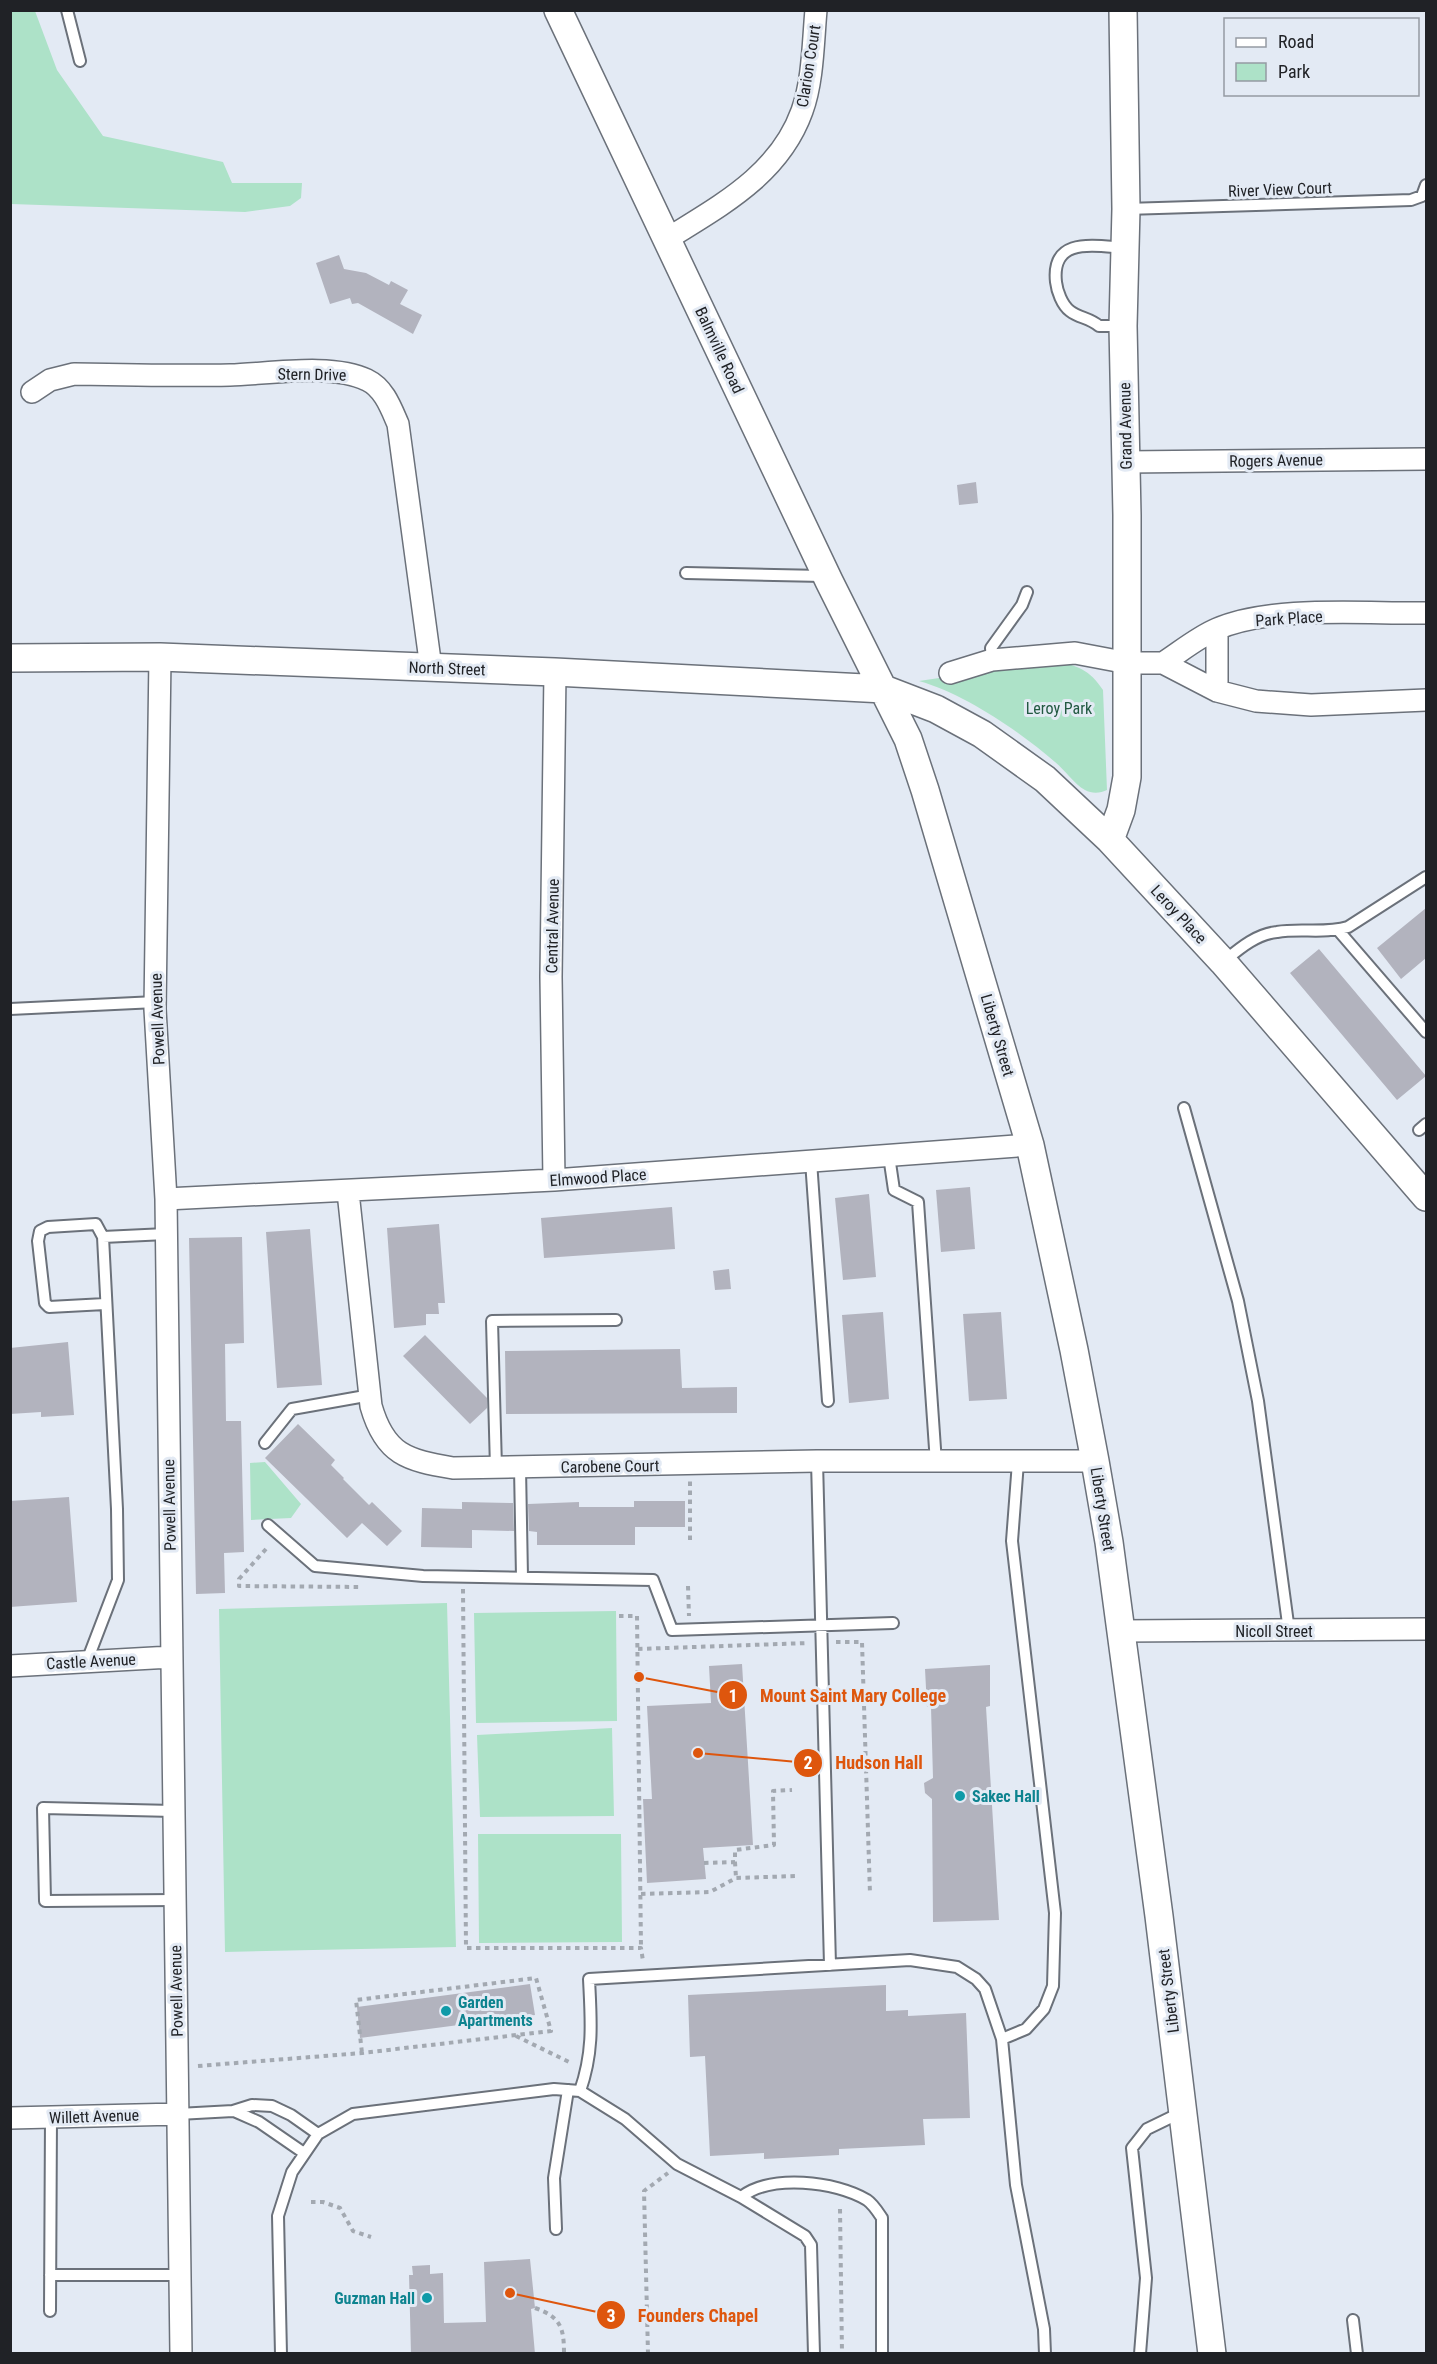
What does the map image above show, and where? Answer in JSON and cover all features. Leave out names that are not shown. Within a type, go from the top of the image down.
[{"type":"street","name":"Balmville Road","points":[[558,10],[827,576],[884,689]]},
{"type":"street","name":"Clarion Court","points":[[667,239],[749,186],[774,160],[790,138],[802,110],[809,83],[816,10]]},
{"type":"street","name":"Grand Avenue","points":[[1110,840],[1121,810],[1127,777],[1128,663],[1123,326],[1126,208],[1122,10]]},
{"type":"street","name":"Stern Drive","points":[[32,392],[50,380],[74,374],[231,375],[315,372],[352,374],[369,381],[386,397],[399,424],[431,668]]},
{"type":"street","name":"Rogers Avenue","points":[[1126,462],[1426,459]]},
{"type":"street","name":"Park Place","points":[[1162,663],[1216,629],[1240,622],[1284,615],[1426,613]]},
{"type":"street","points":[[1216,629],[1217,691]]},
{"type":"street","points":[[950,673],[992,660],[1075,653],[1128,663],[1162,663],[1217,691],[1256,701],[1311,705],[1426,700]]},
{"type":"street","name":"North Street","points":[[10,658],[160,657],[555,672],[884,689]]},
{"type":"street","name":"Powell Avenue","points":[[160,657],[156,1002],[166,1199],[181,2354]]},
{"type":"street","name":"Central Avenue","points":[[554,1180],[552,977],[555,672]]},
{"type":"street","name":"Leroy Place","points":[[884,689],[936,709],[982,734],[1045,779],[1110,840],[1223,962],[1426,1197]]},
{"type":"street","name":"Liberty Street","points":[[884,689],[908,740],[925,790],[1030,1145],[1074,1350],[1095,1461],[1121,1631],[1212,2354]]},
{"type":"street","name":"Elmwood Place","points":[[166,1199],[348,1192],[554,1180],[1030,1145]]},
{"type":"street","name":"Carobene Court","points":[[348,1192],[371,1395],[377,1426],[390,1447],[414,1461],[453,1468],[520,1468],[817,1461],[936,1463],[1095,1461]]},
{"type":"street","name":"Nicoll Street","points":[[1121,1631],[1426,1629]]},
{"type":"street","name":"Castle Avenue","points":[[10,1666],[171,1657]]},
{"type":"street","name":"Willett Avenue","points":[[10,2118],[178,2114]]},
{"type":"lane","points":[[67,10],[80,61]]},
{"type":"lane","name":"River View Court","points":[[1126,208],[1411,200],[1422,196],[1426,186]]},
{"type":"lane","points":[[1123,326],[1099,326],[1070,311],[1061,299],[1056,271],[1059,258],[1070,249],[1087,245],[1125,248]]},
{"type":"lane","points":[[686,573],[827,576]]},
{"type":"lane","points":[[992,660],[991,648],[1022,605],[1028,592]]},
{"type":"lane","points":[[1223,962],[1250,941],[1274,932],[1338,930],[1348,927],[1426,877]]},
{"type":"lane","points":[[1338,930],[1426,1032]]},
{"type":"lane","points":[[10,1009],[156,1002]]},
{"type":"lane","points":[[1184,1108],[1238,1301],[1258,1401],[1289,1631]]},
{"type":"lane","points":[[889,1156],[894,1190],[918,1202],[936,1463]]},
{"type":"lane","points":[[811,1161],[828,1401]]},
{"type":"lane","points":[[87,1661],[118,1580],[117,1509],[103,1237],[96,1224],[48,1227],[40,1231],[38,1241],[45,1303],[49,1307],[105,1304]]},
{"type":"lane","points":[[103,1237],[166,1234]]},
{"type":"lane","points":[[496,1468],[492,1321],[616,1320]]},
{"type":"lane","points":[[265,1443],[292,1409],[371,1395]]},
{"type":"lane","points":[[817,1461],[830,1965]]},
{"type":"lane","points":[[1002,2039],[1026,2029],[1044,2009],[1053,1986],[1055,1913],[1012,1541],[1018,1462]]},
{"type":"lane","points":[[520,1468],[522,1577]]},
{"type":"lane","points":[[268,1525],[315,1566],[423,1576],[653,1580],[672,1630],[893,1623]]},
{"type":"lane","points":[[174,1811],[43,1808],[45,1901],[175,1900]]},
{"type":"lane","points":[[556,2229],[554,2178],[574,2090],[587,2069],[592,2043],[589,1979],[910,1960],[957,1967],[976,1979],[985,1989],[1002,2039],[1016,2185],[1044,2329],[1045,2354]]},
{"type":"lane","points":[[281,2354],[278,2216],[292,2172],[318,2134],[353,2114],[554,2088],[574,2090],[625,2119],[678,2164],[741,2197],[805,2236],[810,2245],[814,2354]]},
{"type":"lane","points":[[178,2114],[233,2111],[252,2105],[272,2106],[291,2115],[318,2134]]},
{"type":"lane","points":[[233,2111],[260,2122],[304,2153]]},
{"type":"lane","points":[[1140,2354],[1146,2278],[1132,2148],[1147,2129],[1183,2112]]},
{"type":"lane","points":[[50,2311],[51,2117]]},
{"type":"lane","points":[[741,2197],[754,2187],[808,2182],[850,2192],[869,2201],[882,2218],[882,2354]]},
{"type":"lane","points":[[50,2276],[180,2275]]},
{"type":"lane","points":[[1353,2320],[1357,2354]]},
{"type":"path","points":[[678,1482],[690,1481],[690,1540]]},
{"type":"path","points":[[688,1586],[689,1620]]},
{"type":"path","points":[[463,1588],[466,1948],[641,1948]]},
{"type":"path","points":[[619,1616],[637,1616],[643,1965]]},
{"type":"path","points":[[736,1878],[735,1850],[774,1845],[773,1791],[792,1790]]},
{"type":"path","points":[[704,1863],[735,1862]]},
{"type":"path","points":[[641,1894],[710,1892],[736,1878],[796,1876]]},
{"type":"path","points":[[198,2066],[362,2053],[551,2031],[536,1978],[356,2000],[362,2053]]},
{"type":"path","points":[[516,2036],[569,2062]]},
{"type":"path","points":[[648,2354],[644,2191],[668,2172]]},
{"type":"path","points":[[311,2202],[323,2202],[340,2208],[353,2231],[371,2237]]},
{"type":"path","points":[[840,2209],[842,2354]]},
{"type":"path","points":[[536,2308],[552,2314],[561,2326],[564,2354]]},
{"type":"green space","points":[[11,10],[35,11],[57,70],[103,136],[223,162],[232,183],[302,183],[301,198],[290,206],[245,212],[11,204]]},
{"type":"green space","name":"Leroy Park","points":[[1054,661],[1070,664],[1088,673],[1103,690],[1107,790],[1105,791],[1093,793],[1085,790],[1055,762],[1008,726],[973,704],[919,681]]},
{"type":"green space","points":[[265,1462],[301,1504],[291,1518],[251,1520],[250,1463]]},
{"type":"green space","points":[[447,1603],[456,1947],[225,1952],[219,1609]]},
{"type":"green space","points":[[616,1611],[617,1721],[476,1723],[474,1613]]},
{"type":"green space","points":[[612,1728],[614,1816],[480,1817],[477,1735]]},
{"type":"green space","points":[[478,1834],[621,1834],[622,1942],[479,1943]]},
{"type":"building","points":[[339,255],[344,269],[366,273],[389,285],[391,281],[408,290],[400,304],[422,315],[413,334],[358,303],[352,304],[350,298],[330,304],[316,263]]},
{"type":"building","points":[[976,482],[978,503],[959,505],[957,485]]},
{"type":"building","points":[[1426,908],[1426,958],[1401,979],[1377,948]]},
{"type":"building","points":[[1319,949],[1426,1076],[1397,1100],[1290,973]]},
{"type":"building","points":[[970,1187],[975,1249],[941,1252],[936,1190]]},
{"type":"building","points":[[869,1194],[876,1277],[843,1280],[835,1198]]},
{"type":"building","points":[[672,1207],[675,1249],[544,1258],[541,1218]]},
{"type":"building","points":[[439,1224],[445,1303],[438,1303],[439,1314],[426,1314],[426,1325],[394,1328],[387,1228]]},
{"type":"building","points":[[310,1229],[322,1385],[277,1388],[266,1232]]},
{"type":"building","points":[[242,1237],[244,1343],[225,1344],[226,1421],[241,1421],[244,1552],[224,1553],[225,1593],[196,1594],[189,1238]]},
{"type":"building","points":[[729,1269],[731,1289],[715,1290],[713,1271]]},
{"type":"building","points":[[883,1312],[889,1399],[849,1403],[842,1315]]},
{"type":"building","points":[[1001,1312],[1007,1399],[969,1401],[963,1314]]},
{"type":"building","points":[[425,1335],[487,1398],[487,1408],[470,1424],[403,1356]]},
{"type":"building","points":[[68,1342],[74,1415],[41,1417],[41,1412],[10,1414],[10,1348]]},
{"type":"building","points":[[680,1349],[682,1388],[737,1387],[737,1413],[506,1414],[505,1351]]},
{"type":"building","points":[[298,1424],[335,1460],[331,1465],[343,1479],[369,1505],[372,1502],[402,1531],[387,1546],[362,1523],[347,1538],[265,1458]]},
{"type":"building","points":[[69,1497],[77,1602],[10,1607],[10,1501]]},
{"type":"building","points":[[634,1501],[685,1501],[685,1527],[635,1527],[635,1545],[537,1545],[537,1532],[529,1531],[528,1504],[579,1502],[579,1507],[634,1507]]},
{"type":"building","points":[[462,1502],[513,1503],[514,1531],[472,1530],[472,1548],[421,1547],[422,1508],[462,1509]]},
{"type":"building","points":[[742,1664],[753,1845],[703,1848],[706,1879],[647,1883],[643,1799],[652,1799],[647,1706],[711,1703],[709,1666]]},
{"type":"building","name":"Sakec Hall","points":[[990,1665],[990,1706],[986,1707],[999,1920],[933,1922],[932,1799],[925,1793],[924,1783],[933,1778],[931,1707],[927,1707],[925,1669]]},
{"type":"building","name":"Garden Apartments","points":[[530,1984],[535,2015],[360,2038],[357,2007]]},
{"type":"building","points":[[886,1985],[886,2011],[908,2010],[908,2016],[966,2013],[970,2118],[923,2119],[925,2145],[839,2149],[839,2155],[764,2159],[764,2153],[710,2156],[705,2056],[690,2057],[688,1995]]},
{"type":"building","points":[[530,2259],[535,2308],[531,2309],[535,2354],[411,2354],[409,2275],[413,2275],[412,2266],[430,2265],[430,2274],[443,2273],[444,2323],[486,2322],[484,2262]]},
{"type":"place","name":"Mount Saint Mary College","points":[[639,1677]]},
{"type":"place","name":"Hudson Hall","points":[[698,1753]]},
{"type":"place","name":"Sakec Hall","points":[[960,1796]]},
{"type":"place","name":"Garden Apartments","points":[[446,2011]]},
{"type":"place","name":"Founders Chapel","points":[[510,2293]]},
{"type":"place","name":"Guzman Hall","points":[[427,2298]]}]
